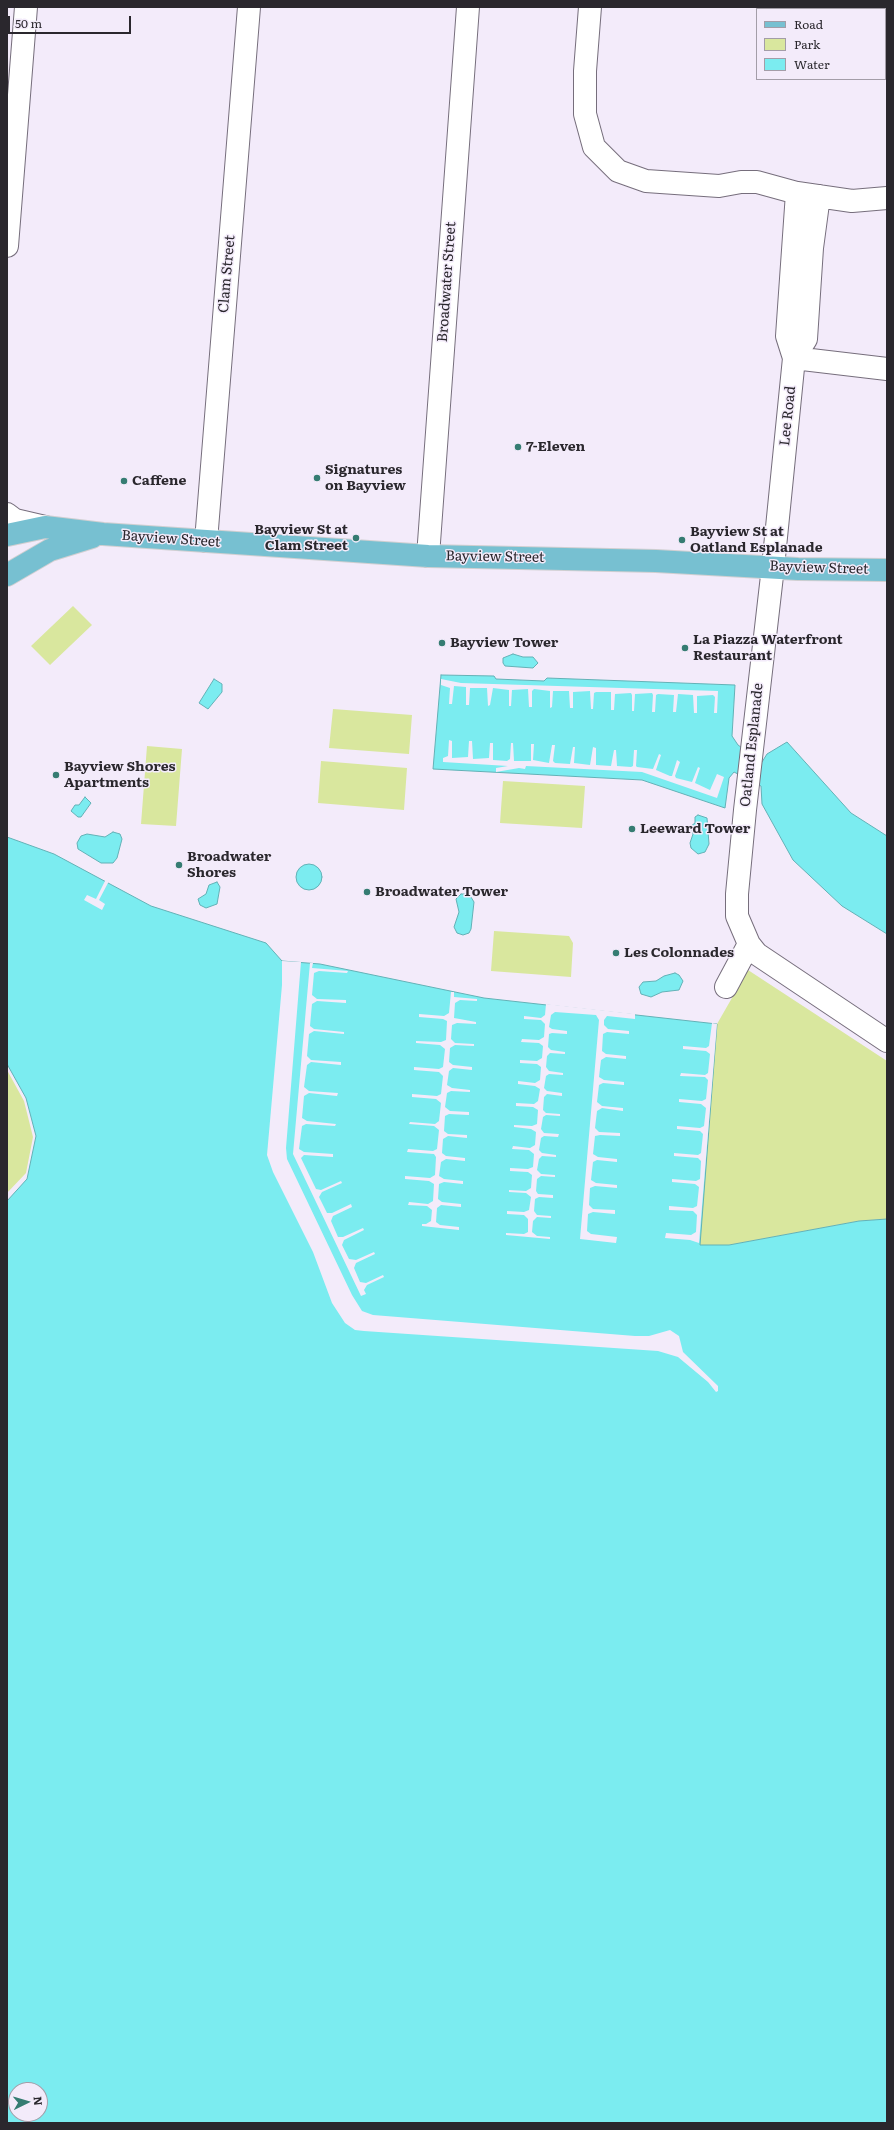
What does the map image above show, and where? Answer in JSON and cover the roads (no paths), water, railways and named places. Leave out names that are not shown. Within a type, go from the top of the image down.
[{"type":"main road","name":"Bayview Street","points":[[7,535],[45,527],[103,534],[428,556],[656,561],[773,567],[887,570]]},
{"type":"main road","name":"Bayview Street","points":[[7,575],[50,550],[76,540],[103,534]]},
{"type":"street","points":[[7,246],[26,7]]},
{"type":"street","name":"Clam Street","points":[[206,541],[249,7]]},
{"type":"street","name":"Broadwater Street","points":[[428,556],[468,7]]},
{"type":"street","points":[[590,7],[585,70],[585,114],[594,147],[618,171],[646,181],[719,186],[741,182],[757,182],[797,193],[819,196],[852,200],[887,198]]},
{"type":"street","points":[[794,358],[787,336],[797,193]]},
{"type":"street","points":[[794,358],[806,339],[812,248],[819,196]]},
{"type":"street","points":[[794,358],[887,369]]},
{"type":"street","name":"Lee Road","points":[[773,567],[794,358]]},
{"type":"street","points":[[7,514],[15,520],[45,527]]},
{"type":"street","name":"Oatland Esplanade","points":[[773,567],[744,810],[737,894],[737,916],[749,944],[757,954],[801,985],[887,1041]]},
{"type":"street","points":[[726,987],[749,944]]},
{"type":"water","points":[[887,7],[887,65],[886,8],[771,8]]},
{"type":"water","points":[[513,654],[523,657],[533,657],[538,663],[533,668],[505,666],[503,663],[503,658]]},
{"type":"water","points":[[441,675],[494,676],[496,679],[544,681],[547,678],[735,685],[732,736],[738,745],[762,762],[767,754],[787,742],[851,813],[887,836],[887,934],[842,906],[793,860],[762,804],[761,786],[734,772],[729,778],[725,808],[642,780],[433,769]]},
{"type":"water","points":[[214,679],[222,684],[222,692],[208,709],[199,703]]},
{"type":"water","points":[[85,797],[91,803],[81,817],[78,817],[71,811],[75,805],[79,805]]},
{"type":"water","points":[[698,815],[707,818],[709,844],[705,852],[698,854],[691,848],[690,843],[693,834],[691,826],[695,823],[695,817]]},
{"type":"water","points":[[113,832],[120,834],[122,839],[117,858],[113,863],[101,863],[78,849],[77,843],[81,836],[87,834],[105,837]]},
{"type":"water","points":[[7,837],[54,854],[151,906],[266,943],[282,961],[320,964],[484,998],[717,1024],[700,1245],[729,1245],[859,1221],[887,1219],[887,2123],[7,2123],[7,1201],[27,1179],[36,1136],[26,1098],[7,1064]]},
{"type":"water","points":[[309,864],[318,868],[322,877],[318,886],[309,890],[300,886],[296,877],[300,868]]},
{"type":"water","points":[[217,882],[220,887],[217,904],[206,908],[200,905],[198,899],[206,894],[209,885]]},
{"type":"water","points":[[461,894],[469,894],[474,902],[471,929],[469,933],[463,935],[457,933],[454,927],[459,912],[456,899]]},
{"type":"water","points":[[675,973],[679,975],[683,981],[679,990],[662,992],[651,997],[641,994],[639,987],[643,982],[656,981],[664,976]]},
{"type":"place","name":"7-Eleven","points":[[518,447]]},
{"type":"place","name":"Signatures on Bayview","points":[[317,478]]},
{"type":"place","name":"Caffene","points":[[124,481]]},
{"type":"place","name":"Bayview St at Clam Street","points":[[356,538]]},
{"type":"place","name":"Bayview St at Oatland Esplanade","points":[[682,540]]},
{"type":"place","name":"Bayview Tower","points":[[442,643]]},
{"type":"place","name":"La Piazza Waterfront Restaurant","points":[[685,648]]},
{"type":"place","name":"Bayview Shores Apartments","points":[[56,775]]},
{"type":"place","name":"Leeward Tower","points":[[632,829]]},
{"type":"place","name":"Broadwater Shores","points":[[179,865]]},
{"type":"place","name":"Broadwater Tower","points":[[367,892]]},
{"type":"place","name":"Les Colonnades","points":[[616,953]]}]
